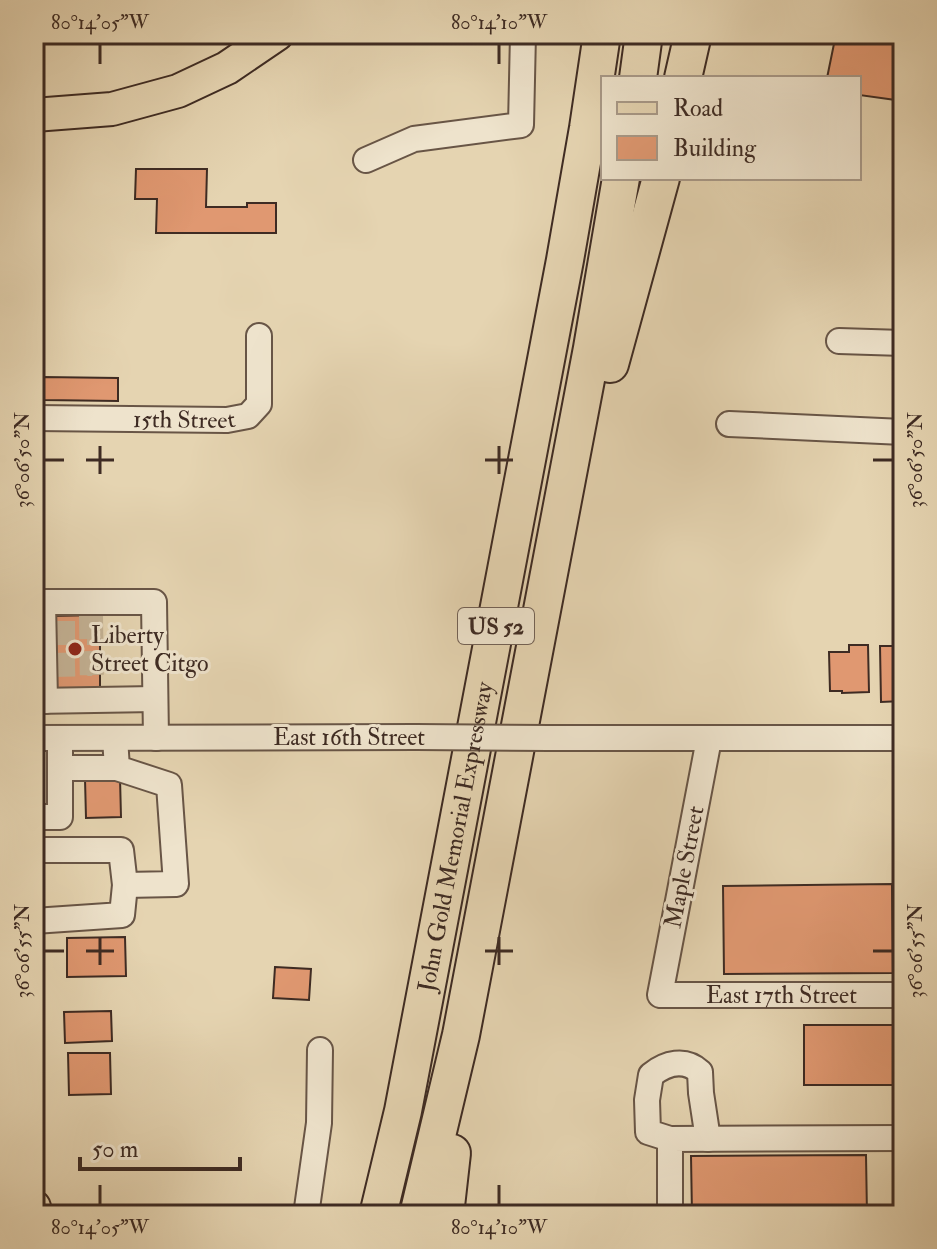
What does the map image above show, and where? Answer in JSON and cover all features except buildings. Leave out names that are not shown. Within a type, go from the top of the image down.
[{"type":"highway","name":"John Gold Memorial Expressway","points":[[378,1215],[403,1111],[526,466],[588,128],[602,34]]},
{"type":"highway","points":[[638,76],[644,34]]},
{"type":"highway","points":[[683,76],[693,34]]},
{"type":"highway","name":"John Gold Memorial Expressway","points":[[418,1215],[461,1035],[621,180]]},
{"type":"highway","points":[[547,585],[660,180]]},
{"type":"highway","points":[[445,1215],[458,1098],[461,1035]]},
{"type":"main road","points":[[34,115],[112,109],[178,91],[227,68],[277,34]]},
{"type":"main road","points":[[34,1207],[36,1215]]},
{"type":"street","points":[[366,160],[414,139],[521,125],[523,34]]},
{"type":"street","name":"15th Street","points":[[34,418],[227,420],[248,416],[259,404],[259,336]]},
{"type":"street","points":[[839,341],[903,343]]},
{"type":"street","points":[[729,424],[903,432]]},
{"type":"street","points":[[155,699],[89,697],[40,701],[48,665],[47,633],[39,602],[91,608],[154,602],[156,738]]},
{"type":"street","points":[[34,817],[60,817],[61,768],[89,697]]},
{"type":"street","name":"East 16th Street","points":[[34,738],[903,738]]},
{"type":"street","points":[[115,738],[117,768]]},
{"type":"street","name":"Maple Street","points":[[660,995],[709,739]]},
{"type":"street","points":[[61,768],[117,768],[169,785],[176,884],[125,885]]},
{"type":"street","points":[[34,850],[121,850],[125,885],[122,915],[34,921]]},
{"type":"street","name":"East 17th Street","points":[[660,995],[903,995]]},
{"type":"street","points":[[306,1215],[319,1123],[320,1050]]},
{"type":"street","points":[[708,1139],[700,1072],[693,1065],[674,1063],[660,1068],[651,1075],[647,1100],[648,1132],[670,1139],[708,1139],[903,1138]]},
{"type":"street","points":[[670,1139],[670,1215]]},
{"type":"tunnel","points":[[91,615],[92,691]]},
{"type":"tunnel","points":[[51,633],[91,633]]},
{"type":"tunnel","points":[[51,665],[92,664]]},
{"type":"place","name":"Liberty Street Citgo","points":[[75,649]]}]
